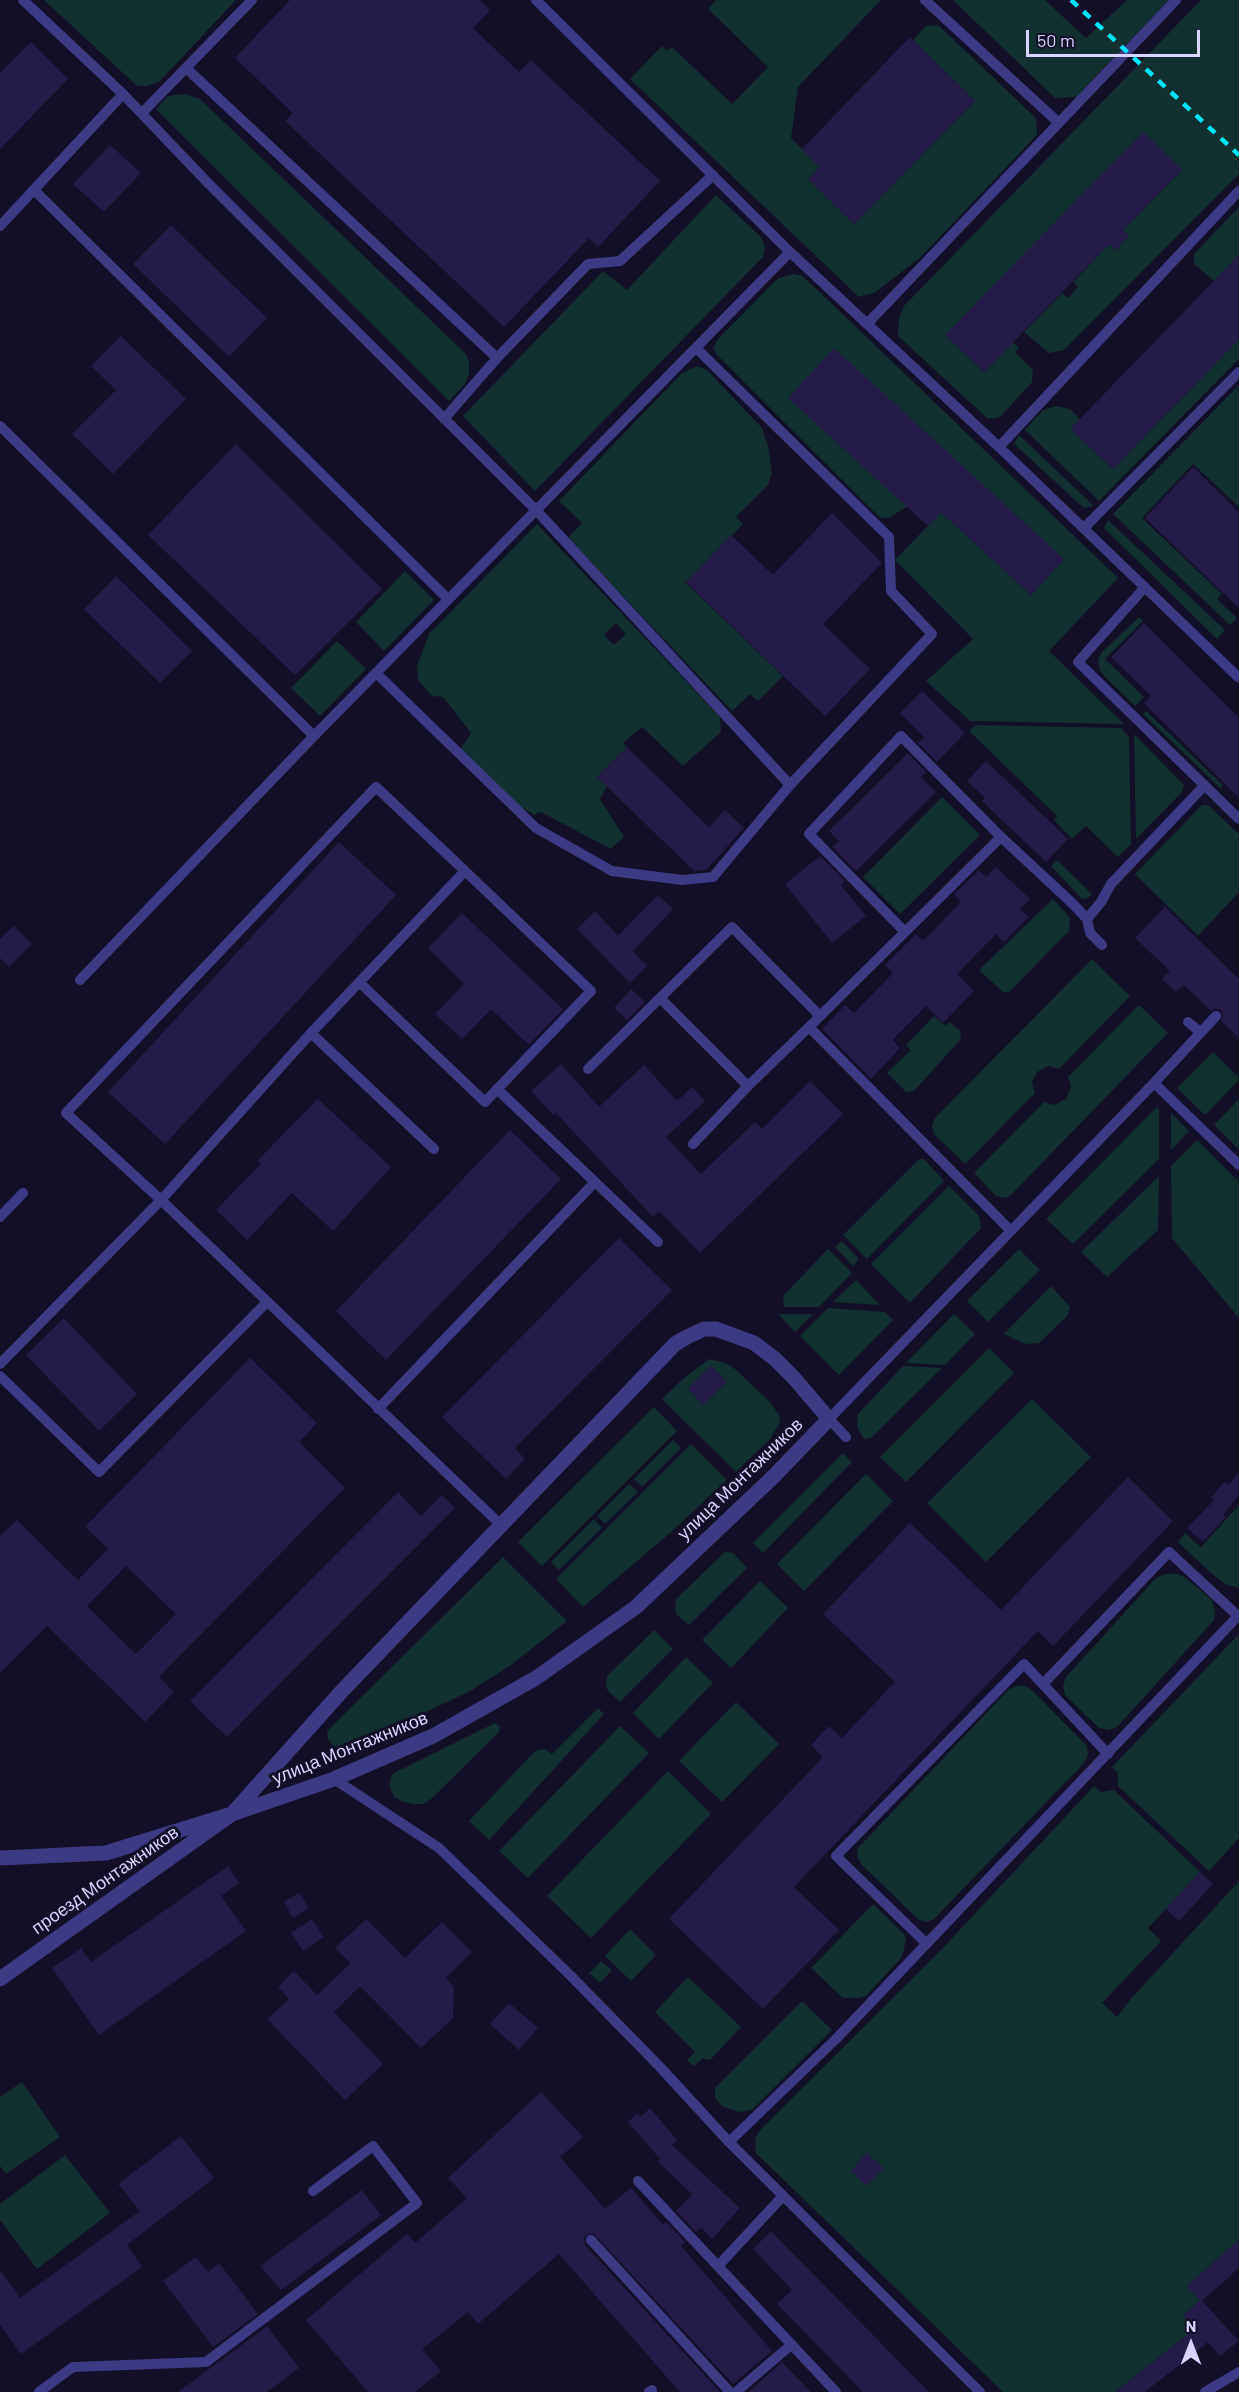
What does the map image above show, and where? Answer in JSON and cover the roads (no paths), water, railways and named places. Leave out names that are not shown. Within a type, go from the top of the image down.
[{"type":"street","name":"улица Монтажников","points":[[0,1858],[106,1853],[232,1814],[334,1779],[433,1736],[536,1678],[636,1607],[773,1477],[829,1419],[794,1378],[766,1351],[754,1343],[730,1333],[704,1329],[675,1344],[341,1692],[232,1814]]},
{"type":"street","name":"проезд Монтажников","points":[[0,1979],[232,1814]]},
{"type":"lane","points":[[23,0],[123,94],[208,183],[536,510],[790,785]]},
{"type":"lane","points":[[142,113],[252,0]]},
{"type":"lane","points":[[536,0],[790,252],[999,447],[1239,678]]},
{"type":"lane","points":[[925,0],[1059,123]]},
{"type":"lane","points":[[867,324],[1176,0]]},
{"type":"lane","points":[[186,68],[497,358]]},
{"type":"lane","points":[[0,226],[123,94]]},
{"type":"lane","points":[[444,419],[497,358],[588,264],[620,261],[713,175]]},
{"type":"lane","points":[[34,190],[448,599]]},
{"type":"lane","points":[[999,447],[1239,191]]},
{"type":"lane","points":[[80,980],[314,735],[790,252]]},
{"type":"lane","points":[[376,673],[536,828],[612,871],[682,880],[713,877],[790,785],[932,634],[891,591],[889,537],[696,348]]},
{"type":"lane","points":[[1084,528],[1239,372]]},
{"type":"lane","points":[[0,426],[314,735]]},
{"type":"lane","points":[[1145,587],[1078,662],[1239,819]]},
{"type":"lane","points":[[905,932],[809,834],[901,736],[1001,837],[1087,919],[1090,933],[1102,945]]},
{"type":"lane","points":[[1087,919],[1101,902],[1111,884],[1204,786]]},
{"type":"lane","points":[[359,982],[485,1102],[591,991],[376,787],[66,1113],[161,1200],[501,1525]]},
{"type":"lane","points":[[693,1144],[748,1086],[1001,837]]},
{"type":"lane","points":[[0,1364],[161,1200],[311,1033],[465,871]]},
{"type":"lane","points":[[588,1069],[732,927],[820,1016]]},
{"type":"lane","points":[[660,998],[748,1086]]},
{"type":"lane","points":[[846,1437],[829,1419],[1216,1016]]},
{"type":"lane","points":[[1188,1022],[1200,1032]]},
{"type":"lane","points":[[808,1027],[1010,1230]]},
{"type":"lane","points":[[311,1033],[434,1149]]},
{"type":"lane","points":[[1154,1083],[1239,1165]]},
{"type":"lane","points":[[497,1089],[658,1242]]},
{"type":"lane","points":[[378,1409],[595,1182]]},
{"type":"lane","points":[[0,1217],[23,1193]]},
{"type":"lane","points":[[0,1376],[99,1472],[267,1302]]},
{"type":"lane","points":[[729,2142],[837,2038],[1238,1615],[1169,1552],[1043,1684]]},
{"type":"lane","points":[[926,1943],[836,1856],[1024,1664],[1108,1754]]},
{"type":"lane","points":[[334,1779],[439,1848],[571,1976],[729,2142],[980,2392]]},
{"type":"lane","points":[[39,2392],[73,2367],[206,2362],[417,2203],[373,2146],[313,2191]]},
{"type":"lane","points":[[638,2181],[836,2392]]},
{"type":"lane","points":[[718,2266],[783,2196]]},
{"type":"lane","points":[[591,2240],[730,2392]]},
{"type":"lane","points":[[736,2392],[791,2345]]},
{"type":"lane","points":[[1205,2392],[1239,2372]]},
{"type":"railway","points":[[1071,0],[1239,155]]}]
